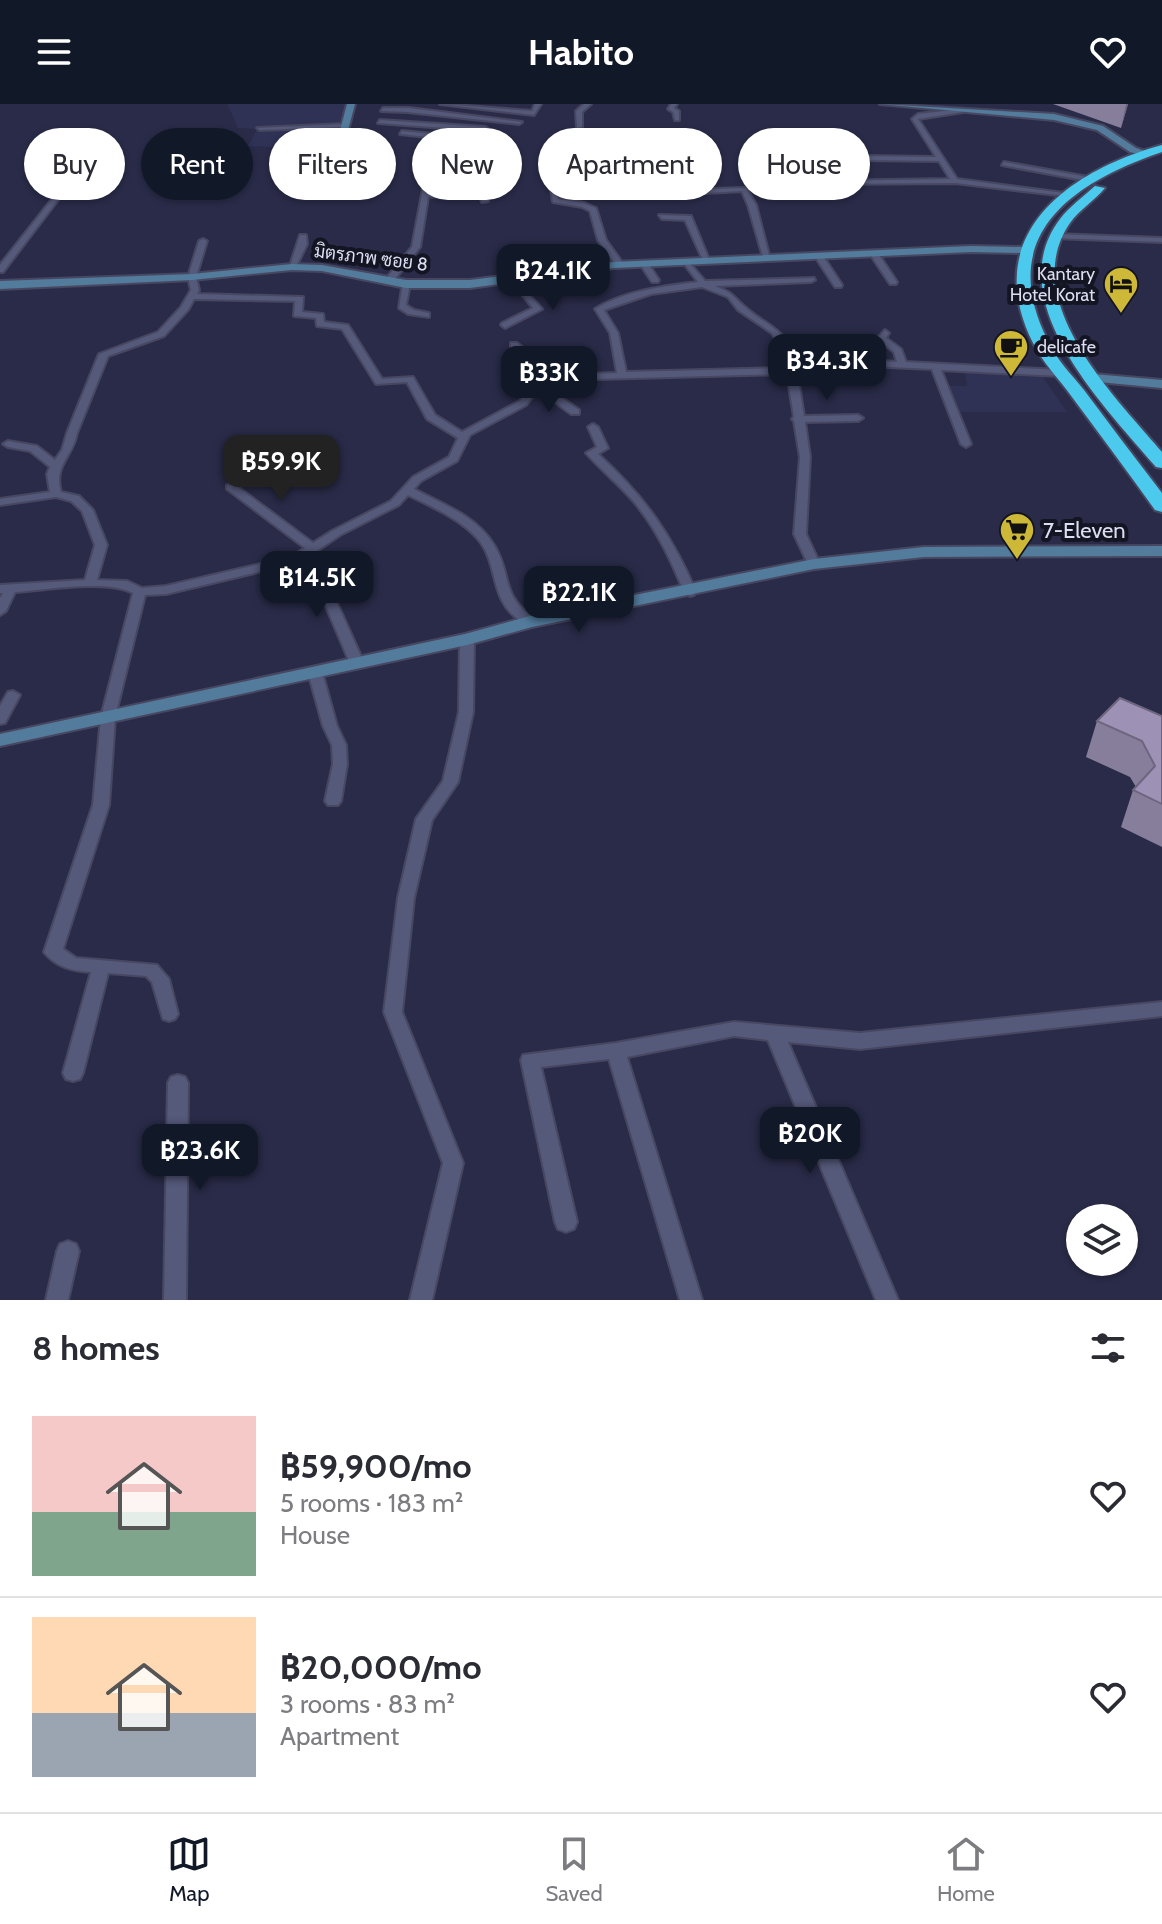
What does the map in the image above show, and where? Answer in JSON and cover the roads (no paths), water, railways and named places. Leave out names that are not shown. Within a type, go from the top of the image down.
[{"type":"highway","points":[[1162,148],[1088,179],[1064,195],[1042,216],[1024,250],[1022,278],[1031,324],[1060,373],[1162,506]]},
{"type":"highway","points":[[1162,157],[1130,170],[1084,199],[1055,236],[1047,263],[1050,305],[1069,345],[1162,463]]},
{"type":"street","points":[[260,128],[344,126],[351,104]]},
{"type":"street","points":[[443,104],[534,113],[538,104]]},
{"type":"street","points":[[579,127],[579,111],[588,104]]},
{"type":"street","points":[[674,104],[671,109],[675,111],[677,119]]},
{"type":"street","points":[[738,104],[749,104]]},
{"type":"street","points":[[884,104],[1038,115],[1078,122],[1100,128],[1133,150],[1145,153]]},
{"type":"street","points":[[409,108],[401,136],[412,136]]},
{"type":"street","points":[[383,110],[409,108],[519,122]]},
{"type":"street","points":[[955,181],[916,117],[961,111]]},
{"type":"street","points":[[380,122],[474,128]]},
{"type":"street","points":[[870,158],[939,159]]},
{"type":"street","points":[[1004,164],[1088,179]]},
{"type":"street","points":[[870,182],[955,181],[1064,195]]},
{"type":"street","points":[[722,190],[744,189],[752,205],[767,257]]},
{"type":"street","points":[[0,270],[54,200]]},
{"type":"street","points":[[388,282],[416,247],[425,200]]},
{"type":"street","points":[[555,200],[584,205],[593,210],[602,240],[620,265]]},
{"type":"street","points":[[662,217],[688,218],[707,260]]},
{"type":"street","points":[[1055,236],[1162,240]]},
{"type":"street","points":[[292,267],[303,244],[303,237]]},
{"type":"street","points":[[56,494],[50,479],[55,465],[71,445],[72,433],[104,354],[161,334],[195,290],[192,277],[203,241]]},
{"type":"street","name":"มิตรภาพ ซอย 8","points":[[0,285],[192,277],[292,267],[322,268],[406,284],[470,284],[620,265],[818,255],[1024,250]]},
{"type":"street","points":[[874,254],[893,282]]},
{"type":"street","points":[[818,255],[838,285]]},
{"type":"street","points":[[686,261],[703,284],[731,295],[741,308],[775,331],[789,355],[789,371],[805,457],[800,534],[814,564]]},
{"type":"street","points":[[644,264],[655,280]]},
{"type":"street","points":[[505,325],[538,309],[513,279]]},
{"type":"street","points":[[622,375],[614,333],[599,309],[629,295],[703,284],[811,280]]},
{"type":"street","points":[[406,284],[402,306],[411,312],[426,315]]},
{"type":"street","points":[[192,296],[300,299],[297,314],[320,316],[320,324],[345,327],[379,382],[410,379],[431,417],[463,437]]},
{"type":"street","points":[[885,333],[881,339],[898,351],[902,364]]},
{"type":"street","points":[[514,345],[555,379]]},
{"type":"street","points":[[0,611],[5,589],[90,583],[127,585],[140,592],[258,571],[295,560],[311,547],[395,503],[417,479],[453,459],[463,437],[523,403],[539,385],[555,379],[789,371],[833,364],[902,364],[1060,373]]},
{"type":"street","points":[[935,366],[966,444]]},
{"type":"street","points":[[1093,378],[1162,384]]},
{"type":"street","points":[[539,385],[551,389],[551,395],[575,412]]},
{"type":"street","points":[[797,419],[858,418]]},
{"type":"street","points":[[593,427],[603,448],[591,453],[632,490],[654,517],[690,592]]},
{"type":"street","points":[[8,444],[33,448],[55,465]]},
{"type":"street","points":[[231,487],[311,547]]},
{"type":"street","points":[[409,491],[457,517],[485,539],[503,596],[530,622]]},
{"type":"street","points":[[0,502],[56,494],[75,498],[87,510],[101,545],[90,583]]},
{"type":"street","points":[[0,740],[467,639],[530,622],[690,592],[814,564],[924,552],[1162,551]]},
{"type":"street","points":[[295,560],[331,603],[357,663]]},
{"type":"street","points":[[140,592],[108,717],[101,805],[53,952],[72,964],[151,970],[160,979],[169,1014]]},
{"type":"street","points":[[421,1300],[453,1163],[393,1012],[406,898],[424,819],[450,782],[466,712],[467,639]]},
{"type":"street","points":[[315,672],[330,726],[339,745],[340,764],[333,801]]},
{"type":"street","points":[[0,720],[13,695]]},
{"type":"street","points":[[73,1073],[101,968]]},
{"type":"street","points":[[566,1222],[530,1060],[616,1051],[734,1029],[860,1041],[1162,1009]]},
{"type":"street","points":[[775,1033],[887,1300]]},
{"type":"street","points":[[616,1051],[691,1300]]},
{"type":"street","points":[[175,1300],[178,1083]]},
{"type":"street","points":[[57,1300],[68,1251]]},
{"type":"place","name":"Kantary Hotel Korat","points":[[1121,315]]},
{"type":"place","name":"delicafe","points":[[1011,378]]},
{"type":"place","name":"7-Eleven","points":[[1017,561]]}]
